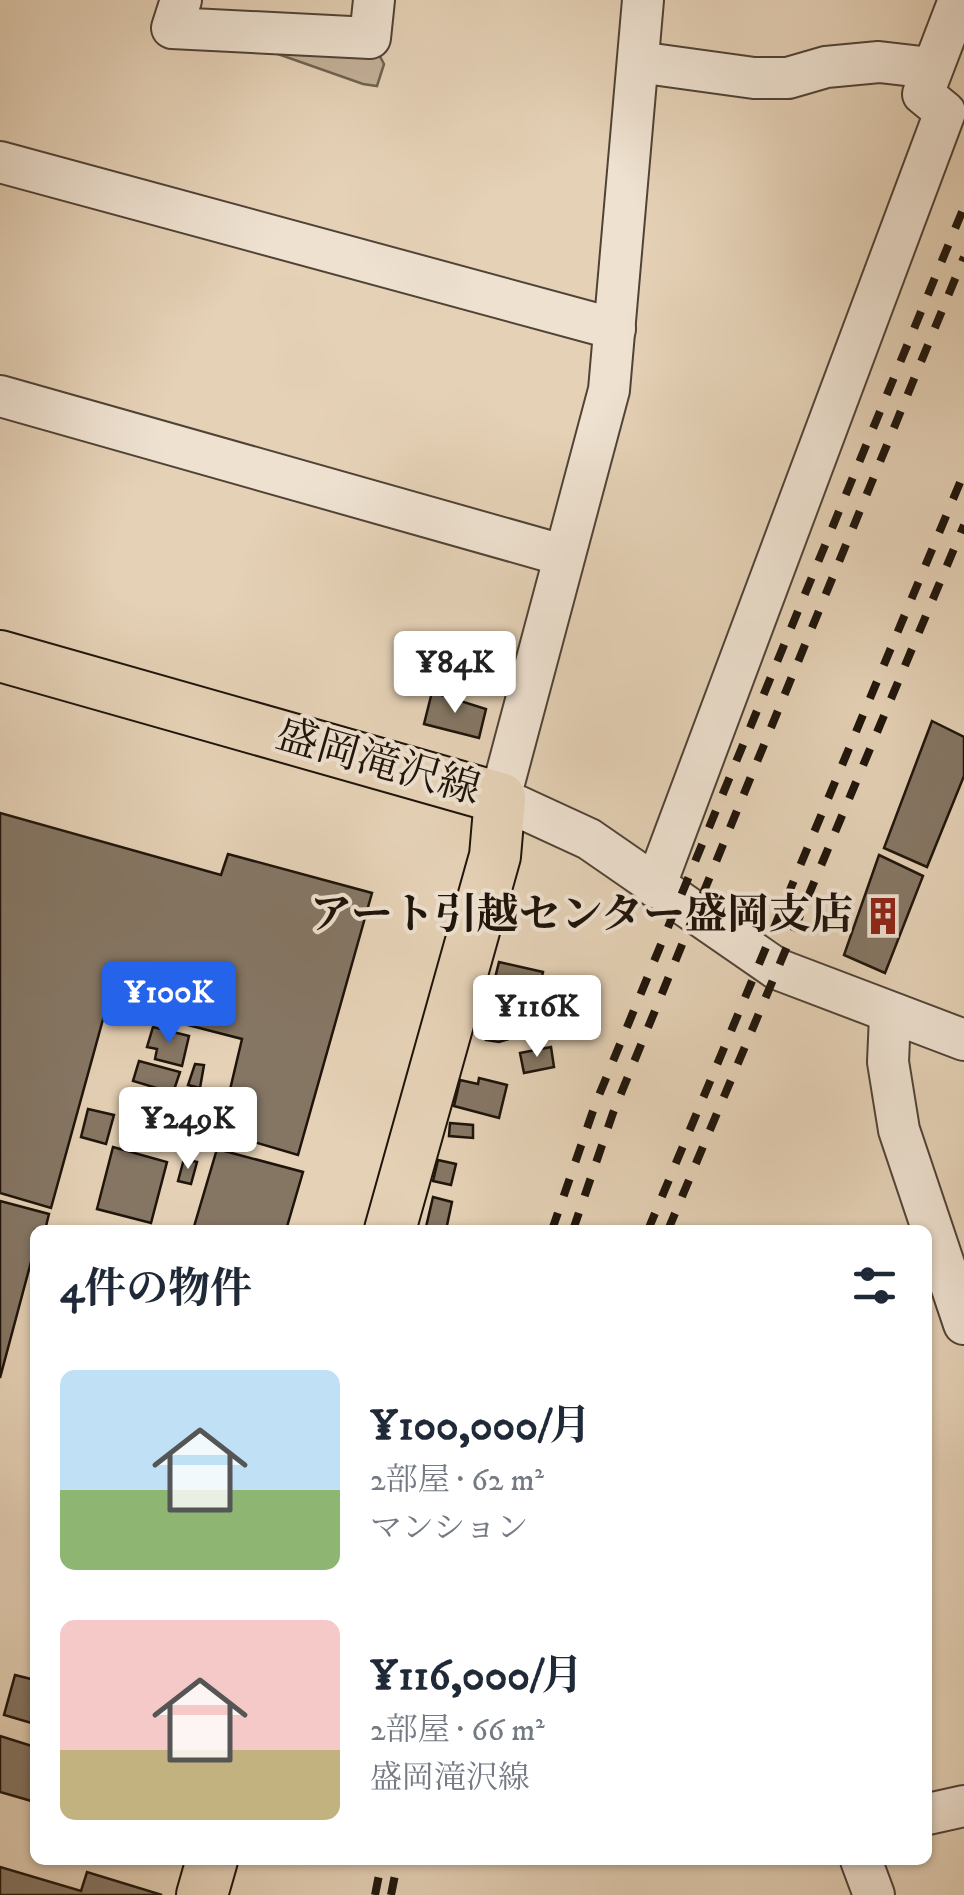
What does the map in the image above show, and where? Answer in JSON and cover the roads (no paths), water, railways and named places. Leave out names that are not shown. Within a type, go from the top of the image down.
[{"type":"main road","name":"盛岡滝沢線","points":[[0,656],[500,798],[495,856],[391,1225]]},
{"type":"main road","points":[[202,1895],[211,1865]]},
{"type":"street","points":[[180,0],[172,28],[370,38],[374,0]]},
{"type":"street","points":[[643,0],[609,390],[500,798],[590,839],[776,969],[890,1016],[964,1040]]},
{"type":"street","points":[[655,887],[946,112],[923,94],[959,0]]},
{"type":"street","points":[[638,62],[754,78],[788,78],[826,67],[879,62],[931,68]]},
{"type":"street","points":[[0,162],[615,329]]},
{"type":"street","points":[[0,396],[562,555]]},
{"type":"street","points":[[890,1016],[888,1062],[898,1130],[930,1225]]},
{"type":"street","points":[[932,1230],[964,1324]]},
{"type":"street","points":[[932,1813],[964,1806]]},
{"type":"street","points":[[863,1865],[874,1895]]},
{"type":"railway","points":[[554,1225],[595,1105],[964,207]]},
{"type":"railway","points":[[575,1225],[613,1113],[964,257]]},
{"type":"railway","points":[[650,1225],[964,473]]},
{"type":"railway","points":[[670,1225],[964,525]]},
{"type":"railway","points":[[375,1895],[381,1865]]},
{"type":"railway","points":[[391,1895],[397,1865]]},
{"type":"place","name":"アート引越センター盛岡支店","points":[[883,916]]}]
